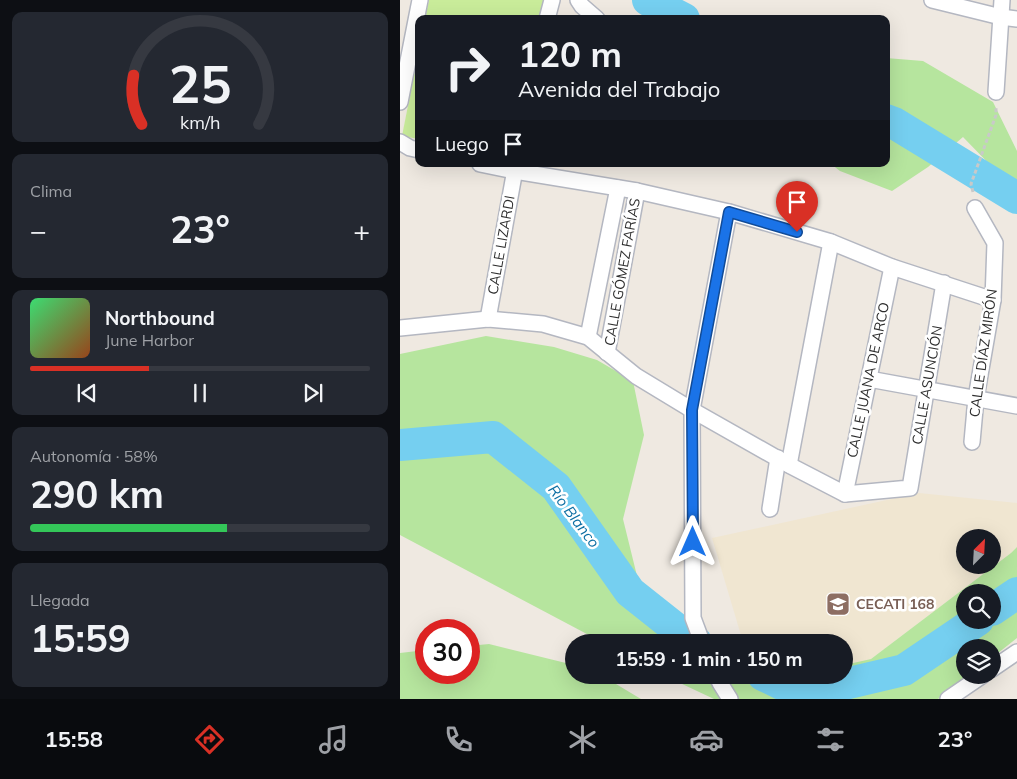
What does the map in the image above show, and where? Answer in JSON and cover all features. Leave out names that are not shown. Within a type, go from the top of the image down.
[{"type":"street","points":[[417,15],[420,0]]},
{"type":"street","points":[[549,15],[552,0]]},
{"type":"street","points":[[578,0],[592,15]]},
{"type":"street","points":[[932,0],[1001,17],[1017,19]]},
{"type":"street","points":[[996,92],[1002,0]]},
{"type":"street","points":[[400,102],[415,26]]},
{"type":"street","points":[[515,168],[637,190],[729,212],[830,242],[892,267],[993,300]]},
{"type":"street","name":"CALLE LIZARDI","points":[[488,319],[515,168]]},
{"type":"street","name":"CALLE GÓMEZ FARÍAS","points":[[588,337],[618,188]]},
{"type":"street","name":"CALLE GÓMEZ FARÍAS","points":[[607,354],[637,190]]},
{"type":"street","name":"CALLE DÍAZ MIRÓN","points":[[972,442],[976,398],[993,300],[995,243],[975,208]]},
{"type":"street","points":[[699,634],[693,618],[692,410],[729,212]]},
{"type":"street","points":[[770,509],[783,462],[830,242]]},
{"type":"street","name":"CALLE JUANA DE ARCO","points":[[845,494],[892,267]]},
{"type":"street","name":"CALLE ASUNCIÓN","points":[[845,494],[910,488],[944,283]]},
{"type":"street","points":[[400,328],[488,319],[543,324],[588,337],[636,376],[783,462],[845,494]]},
{"type":"street","points":[[869,379],[1017,406]]},
{"type":"street","points":[[1001,663],[1017,652]]},
{"type":"street","points":[[721,684],[730,699]]},
{"type":"street","points":[[948,699],[970,684]]},
{"type":"path","points":[[971,184],[996,115]]},
{"type":"shaded area","name":"CECATI 168","points":[[919,493],[1017,503],[1017,547],[1001,561],[1001,529],[956,529],[956,574],[983,574],[970,584],[956,584],[956,595],[871,659],[853,663],[853,634],[741,634],[712,538]]},
{"type":"green space","points":[[429,0],[544,0],[541,15],[426,15]]},
{"type":"green space","points":[[890,58],[923,61],[993,102],[1017,151],[1017,207],[998,173],[963,137],[928,167],[892,191],[840,171],[835,167],[890,167]]},
{"type":"green space","points":[[415,70],[415,138],[402,136]]},
{"type":"green space","points":[[486,336],[554,347],[597,360],[633,381],[644,435],[623,519],[638,580],[697,634],[587,634],[400,535],[400,354]]},
{"type":"green space","points":[[1017,547],[1017,638],[1001,651],[1001,639],[956,639],[957,684],[938,699],[714,699],[682,684],[853,684],[853,663],[871,659],[956,595],[956,629],[1001,629],[1001,584],[970,584],[983,574],[1001,574],[1001,561]]},
{"type":"green space","points":[[489,644],[565,663],[565,684],[616,684],[641,699],[400,699],[400,653],[415,651],[415,684],[480,684],[480,645]]},
{"type":"waterway","points":[[648,0],[676,15]]},
{"type":"waterway","points":[[890,122],[1017,198]]},
{"type":"waterway","name":"Río Blanco","points":[[400,445],[493,437],[556,487],[630,592],[683,634]]},
{"type":"waterway","name":"Río Blanco","points":[[1001,604],[1017,593]]},
{"type":"waterway","name":"Río Blanco","points":[[853,682],[904,670],[965,629]]},
{"type":"waterway","name":"Río Blanco","points":[[781,684],[802,694],[844,684]]},
{"type":"place","name":"CECATI 168","points":[[838,604]]},
{"type":"route","points":[[693,542],[692,410],[729,212],[797,232]]}]
